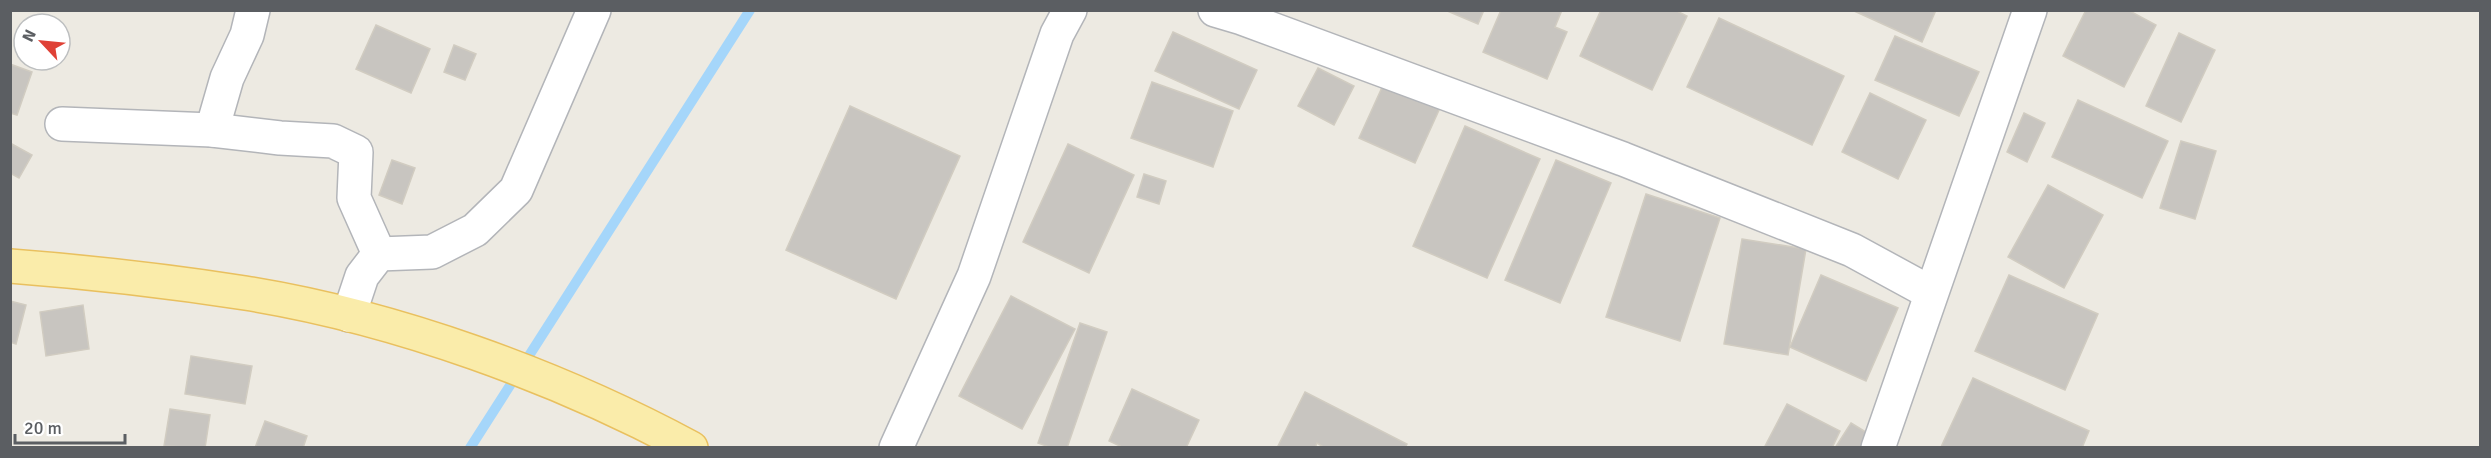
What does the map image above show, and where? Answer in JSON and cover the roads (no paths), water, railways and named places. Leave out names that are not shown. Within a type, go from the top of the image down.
[{"type":"main road","points":[[10,266],[246,293],[349,315],[480,356],[635,418],[691,447]]},
{"type":"street","points":[[212,130],[227,78],[247,35],[253,10]]},
{"type":"street","points":[[379,254],[432,252],[475,230],[516,190],[594,10]]},
{"type":"street","points":[[896,447],[974,276],[1058,34],[1070,10]]},
{"type":"street","points":[[1215,10],[1623,159],[1852,250],[1931,293]]},
{"type":"street","points":[[1878,447],[2030,10]]},
{"type":"street","points":[[62,124],[212,130],[280,138],[333,141],[356,152],[354,198],[379,254]]},
{"type":"street","points":[[349,315],[362,276],[379,254]]},
{"type":"waterway","points":[[470,448],[750,10]]}]
